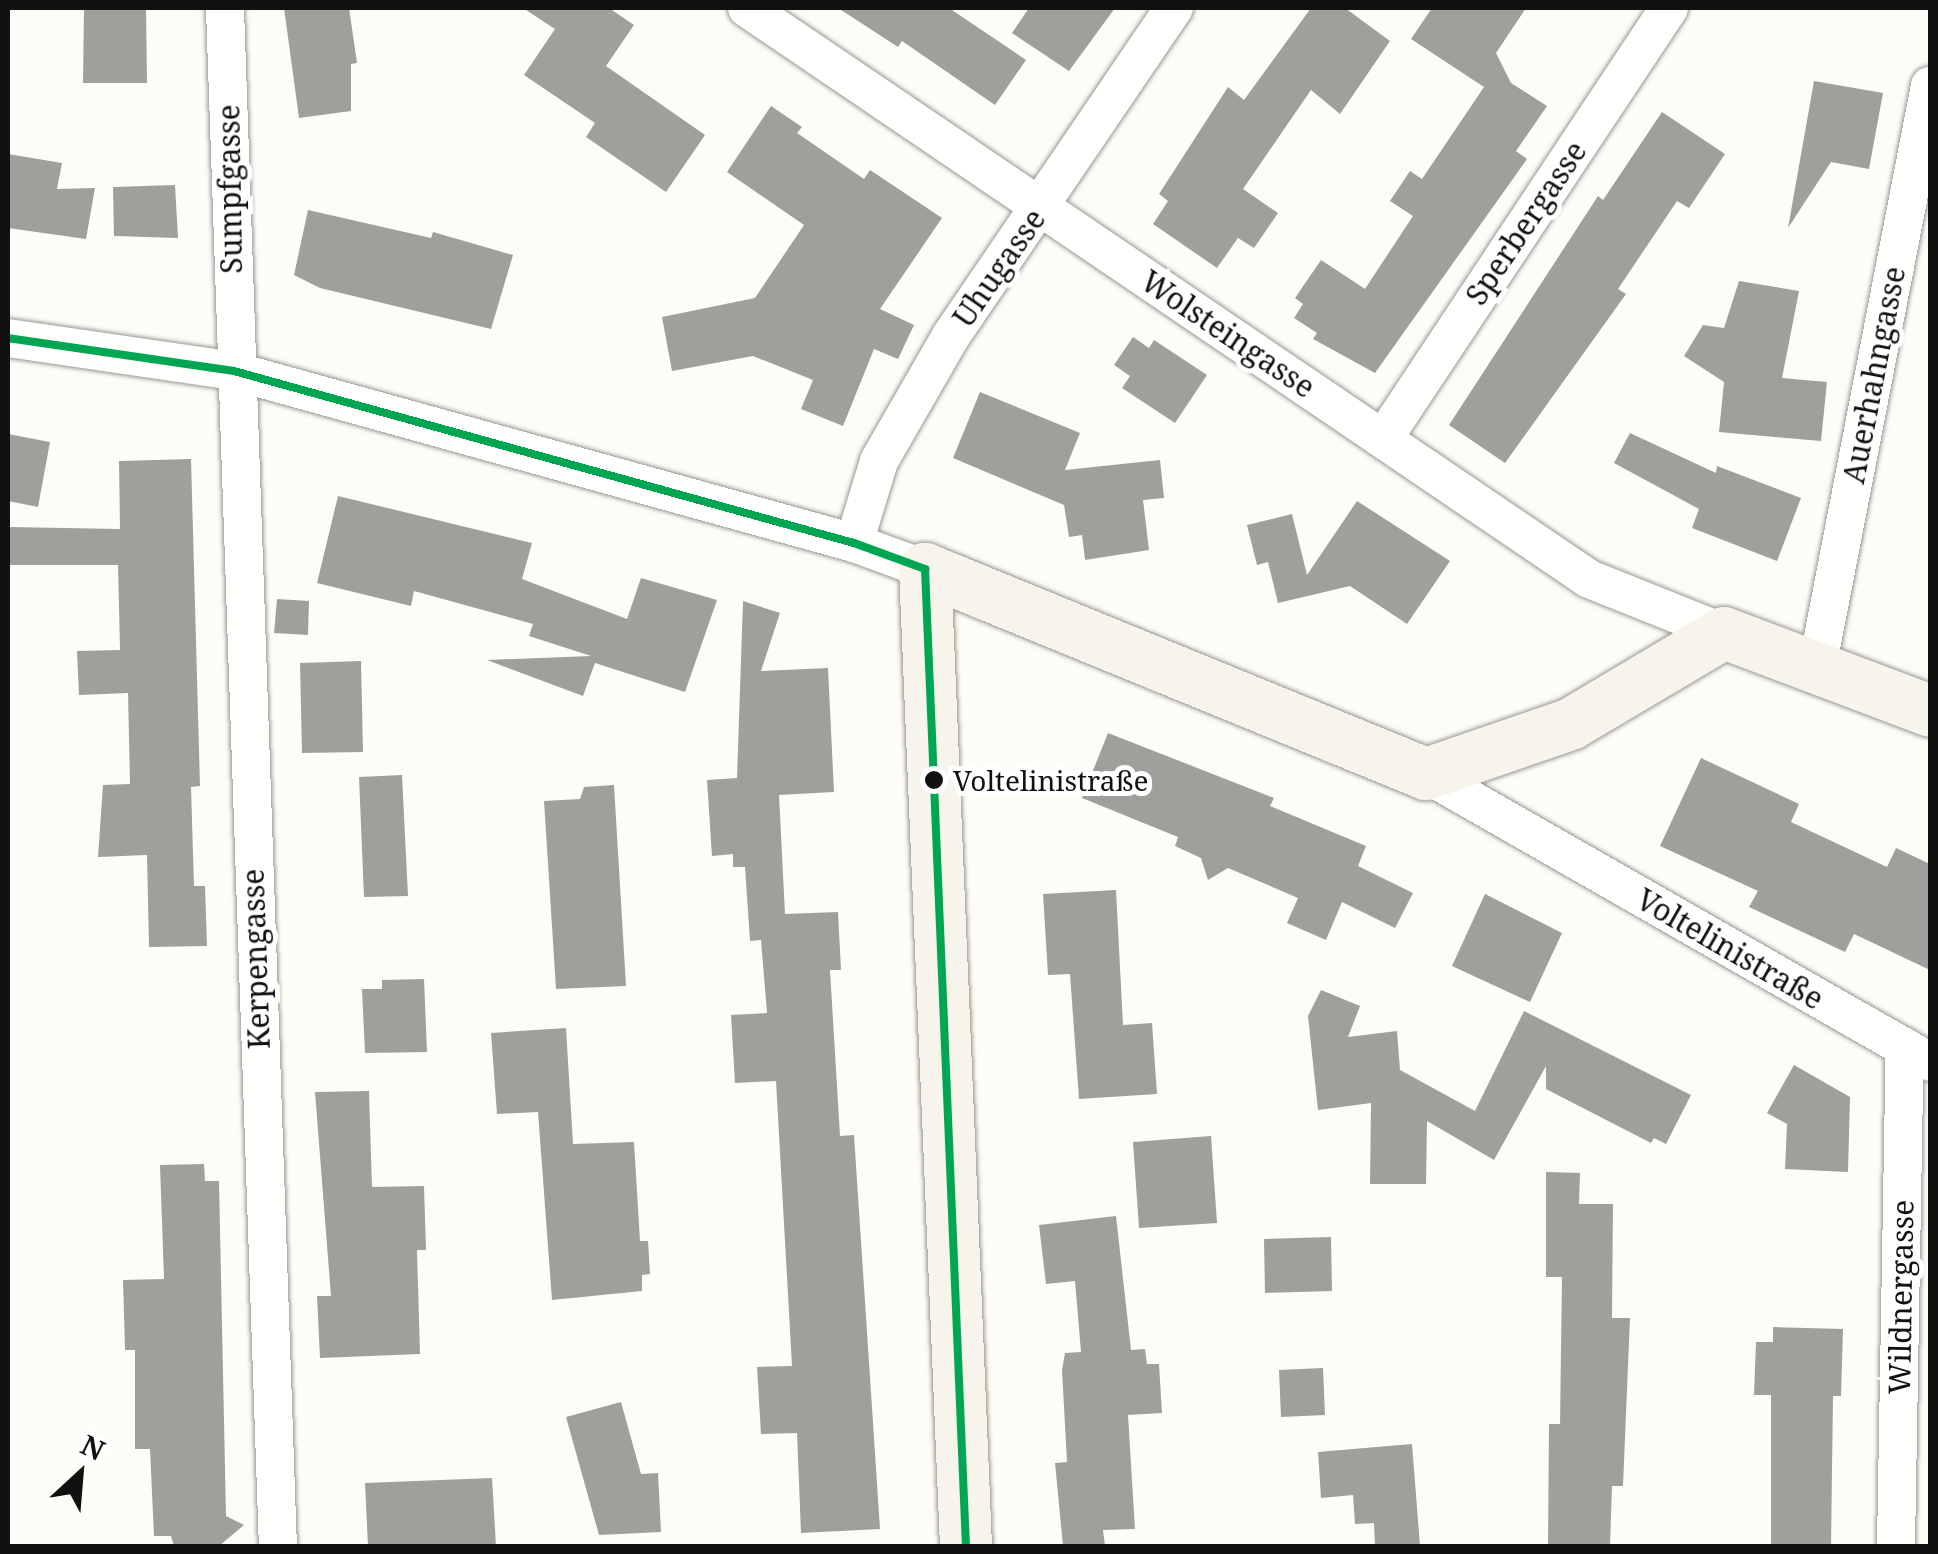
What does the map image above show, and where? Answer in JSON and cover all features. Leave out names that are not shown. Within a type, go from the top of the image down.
[{"type":"street","name":"Sumpfgasse","points":[[225,8],[234,371]]},
{"type":"street","name":"Wolsteingasse","points":[[747,8],[1589,579],[1724,634]]},
{"type":"street","name":"Uhugasse","points":[[854,544],[879,461],[952,336],[1174,8]]},
{"type":"street","name":"Sperbergasse","points":[[1383,439],[1670,8]]},
{"type":"street","name":"Auerhahngasse","points":[[1818,663],[1930,86]]},
{"type":"street","name":"Voltelinistraße","points":[[8,338],[234,371],[854,544],[925,570],[1426,774],[1918,1054]]},
{"type":"street","name":"Kerpengasse","points":[[234,371],[278,1546]]},
{"type":"street","points":[[925,570],[966,1546]]},
{"type":"street","points":[[1426,774],[1571,724],[1724,634],[1818,663],[1930,711]]},
{"type":"street","name":"Wildnergasse","points":[[1896,1546],[1918,1054]]},
{"type":"building","points":[[84,8],[146,8],[147,83],[83,83]]},
{"type":"building","points":[[284,8],[349,8],[357,63],[351,64],[351,111],[299,118]]},
{"type":"building","points":[[523,8],[609,8],[634,25],[606,66],[705,135],[666,192],[586,137],[595,123],[524,75],[555,29]]},
{"type":"building","points":[[838,8],[949,8],[1026,60],[995,105],[902,41],[898,47]]},
{"type":"building","points":[[1029,8],[1115,8],[1069,71],[1012,33]]},
{"type":"building","points":[[1311,8],[1345,8],[1390,41],[1340,114],[1311,90],[1243,189],[1278,213],[1254,248],[1238,238],[1217,268],[1153,224],[1168,201],[1159,194],[1228,87],[1244,100]]},
{"type":"building","points":[[1432,8],[1526,8],[1496,53],[1511,83],[1547,106],[1516,151],[1527,159],[1375,373],[1313,339],[1317,333],[1294,318],[1303,304],[1295,298],[1321,260],[1365,289],[1413,216],[1390,201],[1410,171],[1422,179],[1484,87],[1411,39]]},
{"type":"building","points":[[1814,81],[1883,93],[1869,169],[1831,162],[1788,228]]},
{"type":"building","points":[[771,106],[802,127],[797,133],[864,179],[870,170],[942,218],[880,309],[914,325],[898,359],[874,349],[843,426],[801,409],[813,380],[753,356],[672,371],[662,317],[755,298],[804,225],[727,172]]},
{"type":"building","points":[[1662,112],[1725,154],[1689,208],[1677,201],[1618,289],[1626,294],[1505,463],[1449,425],[1598,196],[1603,200]]},
{"type":"building","points":[[8,154],[62,163],[57,189],[95,188],[86,239],[8,228]]},
{"type":"building","points":[[175,185],[178,238],[114,236],[113,187]]},
{"type":"building","points":[[308,210],[431,238],[433,232],[513,255],[491,329],[320,288],[294,275]]},
{"type":"building","points":[[1739,281],[1799,291],[1782,378],[1827,382],[1821,441],[1719,432],[1724,382],[1684,356],[1703,325],[1724,328]]},
{"type":"building","points":[[1133,337],[1149,348],[1154,340],[1207,375],[1175,423],[1122,388],[1130,376],[1114,365]]},
{"type":"building","points":[[980,392],[1080,433],[1065,470],[1160,460],[1164,498],[1143,500],[1149,550],[1085,560],[1082,535],[1069,537],[1064,505],[953,458]]},
{"type":"building","points":[[1630,433],[1716,473],[1717,466],[1801,498],[1777,561],[1692,528],[1699,509],[1614,463]]},
{"type":"building","points":[[8,434],[50,442],[38,507],[8,501]]},
{"type":"building","points":[[191,459],[200,786],[191,787],[194,886],[205,886],[207,946],[149,947],[147,855],[98,857],[103,785],[130,784],[128,693],[79,695],[77,651],[120,650],[118,565],[8,565],[9,527],[120,529],[119,461]]},
{"type":"building","points":[[338,496],[532,543],[522,579],[627,619],[641,578],[717,600],[685,692],[595,663],[583,696],[487,660],[591,656],[529,636],[533,624],[414,591],[411,606],[317,583]]},
{"type":"building","points":[[1357,501],[1450,561],[1407,624],[1350,586],[1278,603],[1268,562],[1257,565],[1247,525],[1292,514],[1307,575]]},
{"type":"building","points":[[277,599],[309,601],[308,635],[274,633]]},
{"type":"building","points":[[743,601],[780,613],[761,671],[828,668],[834,792],[779,795],[785,914],[838,912],[841,970],[830,970],[840,1136],[854,1135],[880,1529],[801,1533],[797,1433],[761,1434],[757,1367],[792,1366],[776,1081],[735,1083],[731,1015],[767,1013],[761,940],[750,941],[745,867],[733,867],[733,854],[712,856],[707,780],[737,778]]},
{"type":"building","points":[[361,661],[363,752],[302,753],[300,663]]},
{"type":"building","points":[[1108,733],[1274,798],[1270,806],[1366,846],[1358,866],[1413,893],[1395,928],[1342,902],[1326,940],[1287,923],[1298,898],[1228,868],[1208,880],[1201,858],[1175,846],[1178,837],[1082,798]]},
{"type":"building","points":[[1701,758],[1799,804],[1791,822],[1887,867],[1896,848],[1930,864],[1930,970],[1854,934],[1845,952],[1749,907],[1758,891],[1660,846]]},
{"type":"building","points":[[402,775],[408,896],[364,897],[359,777]]},
{"type":"building","points":[[614,785],[626,986],[556,989],[544,801],[580,799],[584,787]]},
{"type":"building","points":[[1116,890],[1123,1025],[1152,1023],[1157,1094],[1079,1099],[1070,974],[1048,975],[1043,894]]},
{"type":"building","points":[[1485,894],[1562,933],[1530,1002],[1452,966]]},
{"type":"building","points":[[424,979],[427,1052],[365,1053],[362,989],[382,989],[382,980]]},
{"type":"building","points":[[1321,990],[1360,1006],[1348,1037],[1397,1031],[1400,1070],[1475,1111],[1524,1011],[1691,1095],[1666,1144],[1654,1138],[1651,1143],[1546,1089],[1546,1066],[1494,1160],[1427,1121],[1426,1184],[1370,1184],[1371,1103],[1318,1110],[1308,1016]]},
{"type":"building","points":[[566,1028],[573,1144],[634,1142],[640,1241],[648,1241],[650,1274],[642,1275],[642,1291],[552,1300],[538,1112],[497,1114],[491,1033]]},
{"type":"building","points":[[1794,1065],[1850,1097],[1848,1172],[1785,1169],[1787,1124],[1767,1113]]},
{"type":"building","points":[[369,1091],[372,1187],[424,1186],[426,1250],[417,1250],[420,1354],[320,1358],[317,1296],[331,1296],[315,1092]]},
{"type":"building","points":[[1211,1136],[1217,1223],[1139,1228],[1133,1142]]},
{"type":"building","points":[[204,1164],[205,1181],[219,1181],[226,1516],[244,1525],[219,1546],[174,1546],[171,1536],[154,1536],[150,1449],[135,1449],[135,1350],[125,1350],[123,1280],[164,1279],[160,1165]]},
{"type":"building","points":[[1546,1172],[1580,1173],[1579,1204],[1613,1204],[1612,1318],[1630,1318],[1623,1486],[1612,1486],[1610,1546],[1548,1546],[1549,1424],[1560,1424],[1562,1277],[1546,1277]]},
{"type":"building","points":[[1116,1216],[1131,1350],[1145,1349],[1147,1364],[1159,1364],[1162,1413],[1128,1415],[1135,1529],[1103,1530],[1105,1546],[1063,1546],[1055,1463],[1067,1462],[1062,1370],[1065,1353],[1081,1352],[1075,1281],[1046,1284],[1039,1225]]},
{"type":"building","points":[[1331,1237],[1332,1291],[1265,1293],[1264,1239]]},
{"type":"building","points":[[1773,1327],[1843,1329],[1841,1396],[1833,1396],[1831,1546],[1771,1546],[1771,1395],[1754,1395],[1756,1342],[1773,1342]]},
{"type":"building","points":[[1323,1368],[1325,1415],[1281,1417],[1279,1370]]},
{"type":"building","points":[[621,1402],[641,1474],[658,1473],[661,1532],[599,1535],[566,1417]]},
{"type":"building","points":[[1412,1444],[1420,1546],[1375,1546],[1374,1523],[1355,1524],[1353,1495],[1321,1498],[1318,1452]]},
{"type":"building","points":[[492,1478],[496,1546],[368,1546],[365,1483]]},
{"type":"transit line","points":[[8,338],[234,371],[854,543],[925,569]]},
{"type":"transit line","points":[[925,569],[966,1546]]},
{"type":"place","name":"Voltelinistraße","points":[[934,780]]}]
